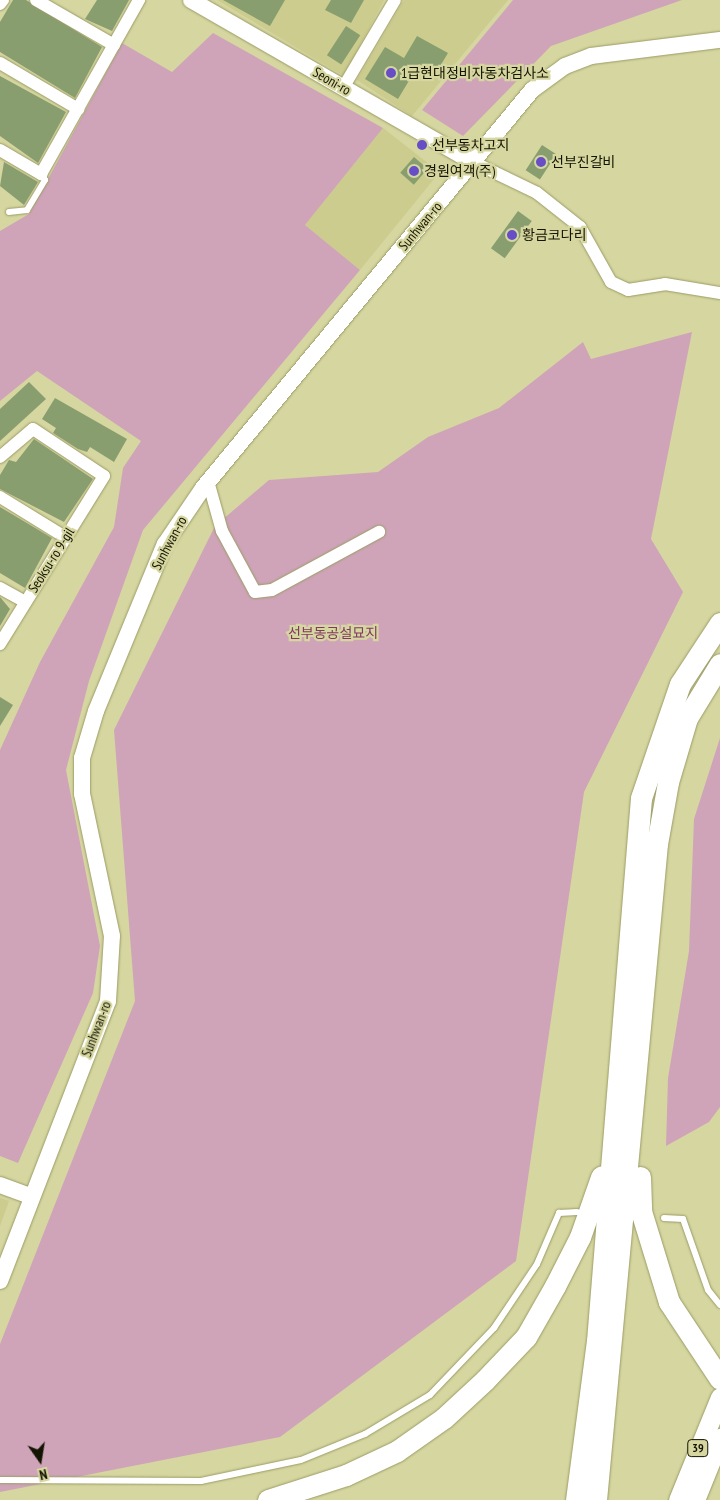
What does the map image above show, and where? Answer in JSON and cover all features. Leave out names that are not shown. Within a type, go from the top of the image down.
[{"type":"highway","points":[[576,1500],[597,1341],[641,798],[680,684],[720,623]]},
{"type":"highway","points":[[596,1500],[635,1102],[657,844],[668,782],[687,718],[720,664]]},
{"type":"highway","points":[[268,1500],[346,1475],[397,1452],[444,1418],[526,1336],[580,1237],[599,1187],[618,1070]]},
{"type":"highway","points":[[635,1102],[642,1211],[669,1302],[688,1336],[720,1379]]},
{"type":"main road","name":"Seoni-ro","points":[[191,0],[473,162]]},
{"type":"main road","name":"Sunhwan-ro","points":[[0,1281],[30,1196],[108,1001],[114,964],[108,915],[82,794],[88,732],[165,544],[208,482],[532,90],[565,66],[617,49],[720,40]]},
{"type":"main road","points":[[0,1185],[30,1196]]},
{"type":"main road","name":"39","points":[[678,1500],[720,1397]]},
{"type":"main road","name":"39","points":[[696,1500],[720,1438]]},
{"type":"street","points":[[0,4],[3,0]]},
{"type":"street","points":[[36,0],[114,45]]},
{"type":"street","points":[[0,150],[41,174],[139,0]]},
{"type":"street","points":[[343,88],[395,0]]},
{"type":"street","points":[[0,64],[78,110]]},
{"type":"street","points":[[473,162],[537,193],[580,227],[611,282],[628,290],[665,284],[720,293]]},
{"type":"street","name":"Seoksu-ro 9-gil","points":[[0,457],[33,429],[104,476],[0,644]]},
{"type":"street","points":[[208,482],[222,531],[255,592],[272,590],[379,532]]},
{"type":"street","points":[[0,497],[65,537]]},
{"type":"street","points":[[0,588],[25,602]]},
{"type":"lane","points":[[9,212],[27,210],[45,180],[41,174]]},
{"type":"lane","points":[[0,1480],[201,1481],[301,1460],[365,1434],[430,1395],[494,1328],[538,1264],[559,1214],[577,1212]]},
{"type":"lane","points":[[664,1218],[683,1219],[708,1290],[720,1305]]},
{"type":"shaded area","points":[[217,0],[384,0],[344,76]]},
{"type":"shaded area","points":[[404,0],[508,0],[412,116],[357,80]]},
{"type":"shaded area","points":[[383,128],[433,167],[434,179],[360,270],[305,225]]},
{"type":"shaded area","points":[[0,1198],[9,1201],[0,1226]]},
{"type":"green space","points":[[513,0],[682,0],[551,46],[463,136],[422,110]]},
{"type":"green space","points":[[213,33],[383,128],[305,225],[360,270],[143,530],[89,681],[66,770],[100,946],[93,993],[18,1163],[0,1156],[0,750],[40,662],[114,527],[123,468],[141,441],[37,371],[0,401],[0,231],[29,214],[122,43],[172,72]]},
{"type":"green space","name":"선부동공설묘지","points":[[692,332],[651,539],[683,592],[584,792],[516,1261],[280,1437],[0,1492],[0,1344],[135,1001],[114,730],[215,526],[269,480],[378,472],[428,437],[499,408],[583,342],[591,359]]},
{"type":"green space","points":[[720,738],[720,1107],[709,1122],[666,1146],[668,1078],[689,951],[694,819]]},
{"type":"building","points":[[13,0],[26,0],[102,47],[75,98],[0,52],[0,22]]},
{"type":"building","points":[[97,0],[129,0],[112,31],[85,19]]},
{"type":"building","points":[[223,0],[285,0],[270,26]]},
{"type":"building","points":[[331,0],[364,0],[351,23],[325,10]]},
{"type":"building","points":[[346,26],[360,35],[341,65],[327,55]]},
{"type":"building","name":"1급현대정비자동차검사소","points":[[417,36],[448,53],[436,73],[419,64],[398,99],[365,79],[385,47],[404,58]]},
{"type":"building","points":[[0,76],[66,112],[38,163],[0,136]]},
{"type":"building","name":"선부진갈비","points":[[542,145],[556,154],[540,179],[526,170]]},
{"type":"building","name":"경원여객(주)","points":[[414,157],[428,169],[414,185],[400,173]]},
{"type":"building","points":[[4,162],[38,182],[24,205],[0,186]]},
{"type":"building","name":"황금코다리","points":[[518,211],[532,221],[505,258],[491,248]]},
{"type":"building","points":[[29,382],[46,399],[0,441],[0,409]]},
{"type":"building","points":[[55,398],[127,439],[114,462],[90,447],[87,452],[78,449],[53,433],[56,428],[42,419]]},
{"type":"building","points":[[34,439],[93,479],[64,522],[0,489],[0,475],[9,460],[16,462]]},
{"type":"building","points":[[0,507],[52,538],[25,588],[0,573]]},
{"type":"building","points":[[0,597],[10,609],[0,626]]},
{"type":"building","points":[[0,697],[13,705],[0,726]]},
{"type":"place","name":"1급현대정비자동차검사소","points":[[391,73]]},
{"type":"place","name":"선부동차고지","points":[[422,145]]},
{"type":"place","name":"선부진갈비","points":[[541,162]]},
{"type":"place","name":"경원여객(주)","points":[[414,171]]},
{"type":"place","name":"황금코다리","points":[[512,235]]}]
